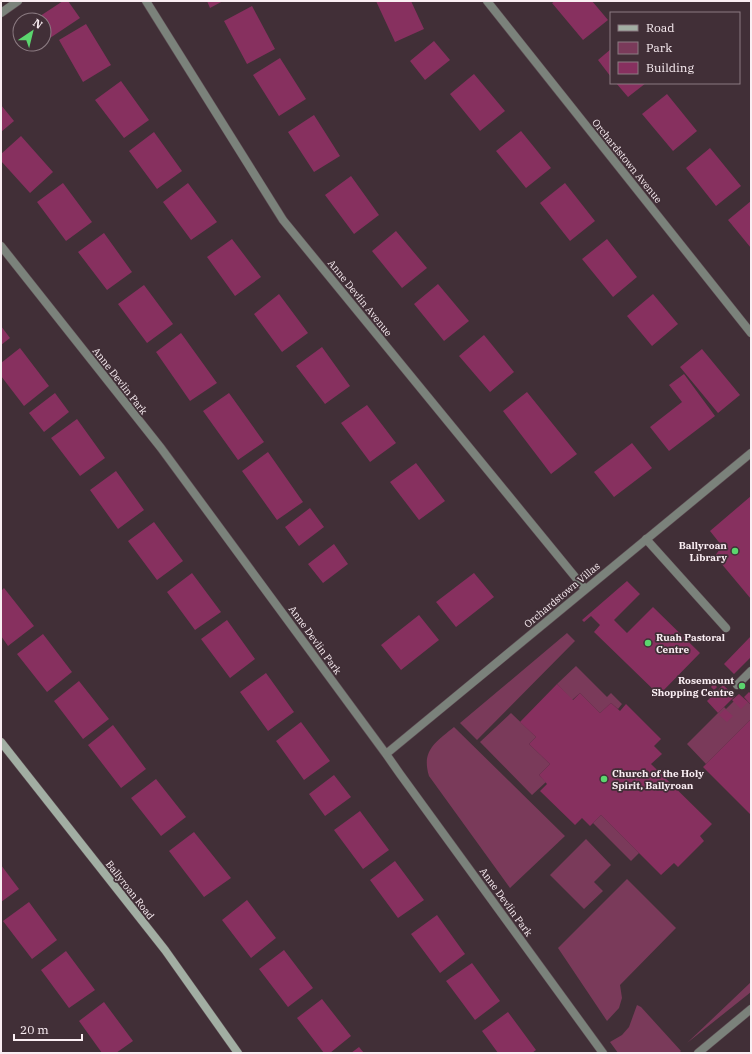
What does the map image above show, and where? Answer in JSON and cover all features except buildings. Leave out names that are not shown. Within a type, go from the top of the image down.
[{"type":"main road","name":"Ballyroan Road","points":[[1,742],[165,950],[238,1053]]},
{"type":"street","points":[[1,13],[18,1]]},
{"type":"street","name":"Anne Devlin Avenue","points":[[146,1],[283,220],[585,590]]},
{"type":"street","name":"Orchardstown Avenue","points":[[487,1],[751,333]]},
{"type":"street","name":"Anne Devlin Park","points":[[1,246],[160,448],[386,754],[603,1053]]},
{"type":"street","name":"Orchardstown Villas","points":[[386,754],[751,453]]},
{"type":"street","points":[[646,539],[726,628]]},
{"type":"street","points":[[737,685],[751,671]]},
{"type":"street","points":[[698,1053],[751,1009]]},
{"type":"green space","points":[[567,633],[575,641],[477,740],[460,723]]},
{"type":"green space","points":[[576,666],[607,697],[611,693],[622,704],[618,709],[611,703],[600,713],[580,693],[572,700],[557,684]]},
{"type":"green space","points":[[734,701],[748,702],[751,705],[751,719],[706,764],[687,744],[724,707],[726,709]]},
{"type":"green space","points":[[511,713],[536,737],[529,744],[550,764],[539,775],[546,782],[532,795],[480,742]]},
{"type":"green space","points":[[454,727],[565,836],[510,888],[429,776],[427,759],[432,747],[441,737]]},
{"type":"green space","points":[[601,815],[639,853],[631,861],[593,823]]},
{"type":"green space","points":[[586,839],[611,865],[594,882],[603,891],[584,909],[550,875]]},
{"type":"green space","points":[[627,879],[676,928],[620,985],[622,998],[619,1008],[607,1021],[558,948]]},
{"type":"green space","points":[[751,982],[751,992],[687,1043]]},
{"type":"green space","points":[[637,1005],[641,1007],[681,1051],[679,1053],[618,1053],[610,1042],[622,1035],[629,1027]]},
{"type":"place","name":"Ballyroan Library","points":[[735,551]]},
{"type":"place","name":"Ruah Pastoral Centre","points":[[648,643]]},
{"type":"place","name":"Rosemount Shopping Centre","points":[[742,686]]},
{"type":"place","name":"Church of the Holy Spirit, Ballyroan","points":[[604,779]]}]
